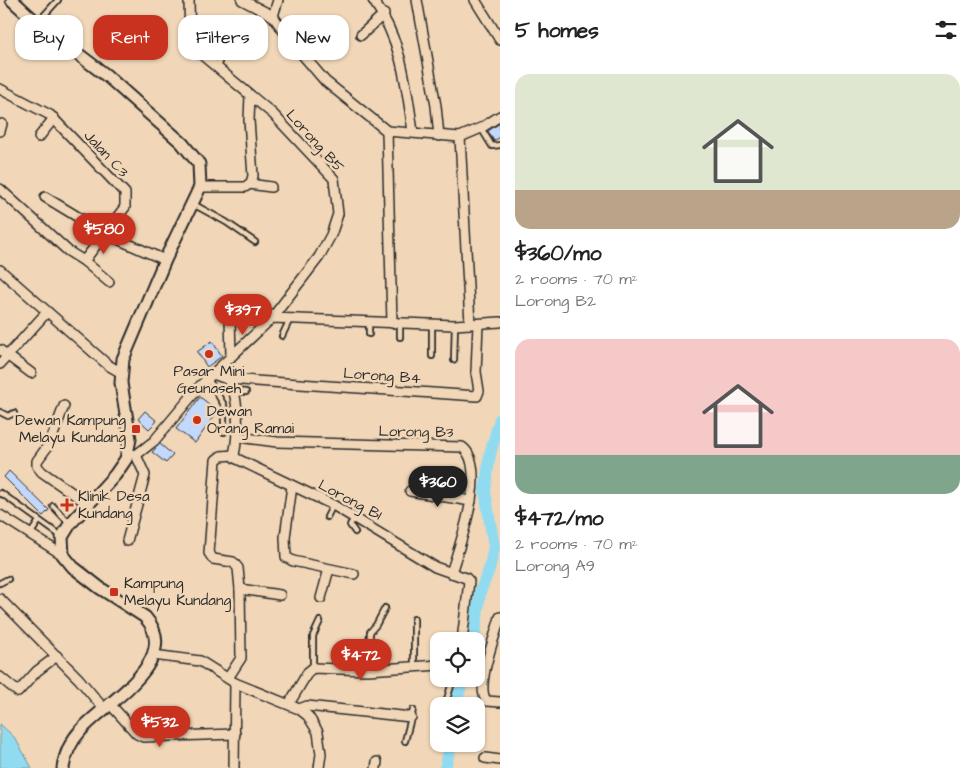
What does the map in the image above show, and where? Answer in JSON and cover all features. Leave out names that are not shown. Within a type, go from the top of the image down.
[{"type":"main road","points":[[12,0],[28,15]]},
{"type":"main road","points":[[63,768],[67,752],[74,738],[141,675],[153,655],[155,633],[145,618],[100,588],[73,567],[63,555],[62,537],[70,524],[132,454],[120,372],[126,351],[165,260],[200,186],[199,164],[182,143],[107,76],[83,58]]},
{"type":"street","name":"Lorong B5","points":[[132,454],[148,448],[210,376],[272,318],[323,249],[338,214],[334,179],[273,114],[190,45],[189,0]]},
{"type":"street","points":[[242,0],[273,16],[290,40],[325,81],[387,131],[460,136],[481,128],[500,116]]},
{"type":"street","points":[[273,16],[278,0]]},
{"type":"street","points":[[374,0],[384,14],[404,64],[413,132]]},
{"type":"street","points":[[417,0],[436,106],[439,136]]},
{"type":"street","points":[[475,0],[500,40]]},
{"type":"street","points":[[361,35],[384,14]]},
{"type":"street","name":"Jalan C3","points":[[0,89],[31,103],[54,118],[125,193],[125,207],[84,261]]},
{"type":"street","points":[[200,186],[245,187],[249,184],[253,176],[249,120],[250,95]]},
{"type":"street","points":[[38,137],[54,118]]},
{"type":"street","points":[[387,131],[396,323]]},
{"type":"street","points":[[460,136],[474,324]]},
{"type":"street","points":[[249,184],[271,186]]},
{"type":"street","points":[[0,189],[68,251],[84,261],[109,282]]},
{"type":"street","points":[[45,196],[106,234],[165,260]]},
{"type":"street","points":[[0,270],[108,365],[120,372]]},
{"type":"street","points":[[231,357],[230,317],[235,308]]},
{"type":"street","points":[[0,364],[4,353],[47,312]]},
{"type":"street","points":[[272,318],[454,325],[499,322]]},
{"type":"street","name":"Lorong B4","points":[[210,376],[227,379],[477,396],[479,393],[474,324]]},
{"type":"street","points":[[4,353],[31,373]]},
{"type":"street","points":[[227,379],[235,391],[238,437],[234,455],[221,456],[216,460],[209,553],[213,559],[236,564],[240,589],[241,658],[232,680],[235,734],[234,768]]},
{"type":"street","points":[[64,406],[50,444],[37,461],[37,466],[42,472],[88,504]]},
{"type":"street","name":"Lorong B3","points":[[238,437],[277,442],[462,447],[467,450],[470,457],[473,479],[469,515],[451,573]]},
{"type":"street","points":[[127,541],[145,475],[132,454]]},
{"type":"street","name":"Lorong B1","points":[[234,455],[239,461],[355,517],[435,567],[466,578],[469,581],[463,632]]},
{"type":"street","points":[[292,486],[286,537],[286,557],[293,562],[354,574]]},
{"type":"street","points":[[410,491],[470,501]]},
{"type":"street","points":[[0,515],[31,532],[63,555]]},
{"type":"street","points":[[320,598],[329,569]]},
{"type":"street","points":[[240,589],[280,594]]},
{"type":"street","points":[[0,599],[107,706],[142,737],[235,734]]},
{"type":"street","points":[[500,617],[495,640],[485,664],[482,693],[486,701],[500,702]]},
{"type":"street","points":[[153,655],[200,661],[232,680],[289,704],[308,716],[318,732],[321,754],[319,768]]},
{"type":"street","points":[[0,677],[18,692],[37,671],[57,656]]},
{"type":"street","points":[[289,704],[308,672],[313,668],[368,670],[430,666]]},
{"type":"street","points":[[299,710],[307,706],[412,713]]},
{"type":"street","points":[[484,758],[500,760]]},
{"type":"lane","points":[[44,15],[58,0]]},
{"type":"lane","points":[[219,60],[219,69]]},
{"type":"lane","points":[[481,128],[492,146],[500,145]]},
{"type":"lane","points":[[192,204],[226,222],[255,242]]},
{"type":"lane","points":[[282,336],[291,318]]},
{"type":"lane","points":[[369,322],[369,334]]},
{"type":"lane","points":[[396,323],[400,338]]},
{"type":"lane","points":[[432,324],[432,356]]},
{"type":"lane","points":[[454,325],[454,360]]},
{"type":"lane","points":[[210,376],[224,405],[224,432]]},
{"type":"lane","points":[[235,391],[246,392]]},
{"type":"lane","points":[[0,412],[8,416],[14,413]]},
{"type":"lane","points":[[0,494],[62,537]]},
{"type":"lane","points":[[327,517],[333,505]]},
{"type":"lane","points":[[53,506],[70,524]]},
{"type":"lane","points":[[354,532],[350,525],[355,517]]},
{"type":"lane","points":[[31,532],[39,521]]},
{"type":"lane","points":[[0,583],[8,579]]},
{"type":"lane","points":[[368,670],[370,632],[385,608]]},
{"type":"lane","points":[[414,619],[414,668]]},
{"type":"lane","points":[[313,668],[313,636],[320,621]]},
{"type":"lane","points":[[406,741],[412,713]]},
{"type":"water","points":[[0,724],[15,738],[32,768],[0,768]]},
{"type":"building","points":[[500,123],[500,137],[494,141],[488,131]]},
{"type":"building","name":"Pasar Mini Geunaseh","points":[[212,341],[222,356],[207,367],[197,352]]},
{"type":"building","name":"Dewan Orang Ramai","points":[[200,397],[218,411],[195,443],[176,429]]},
{"type":"building","points":[[145,411],[157,421],[149,429],[138,419]]},
{"type":"building","points":[[160,444],[173,455],[166,463],[152,452]]},
{"type":"building","points":[[9,471],[49,510],[43,516],[4,477]]},
{"type":"waterway","points":[[475,632],[480,592],[489,570],[494,547],[485,491],[490,454],[500,419]]},
{"type":"waterway","points":[[458,697],[461,687]]},
{"type":"waterway","points":[[445,768],[449,752]]},
{"type":"place","name":"Pasar Mini Geunaseh","points":[[209,354]]},
{"type":"place","name":"Dewan Orang Ramai","points":[[197,420]]},
{"type":"place","name":"Dewan Kampung Melayu Kundang","points":[[136,429]]},
{"type":"place","name":"Klinik Desa Kundang","points":[[67,505]]},
{"type":"place","name":"Kampung Melayu Kundang","points":[[114,592]]}]
